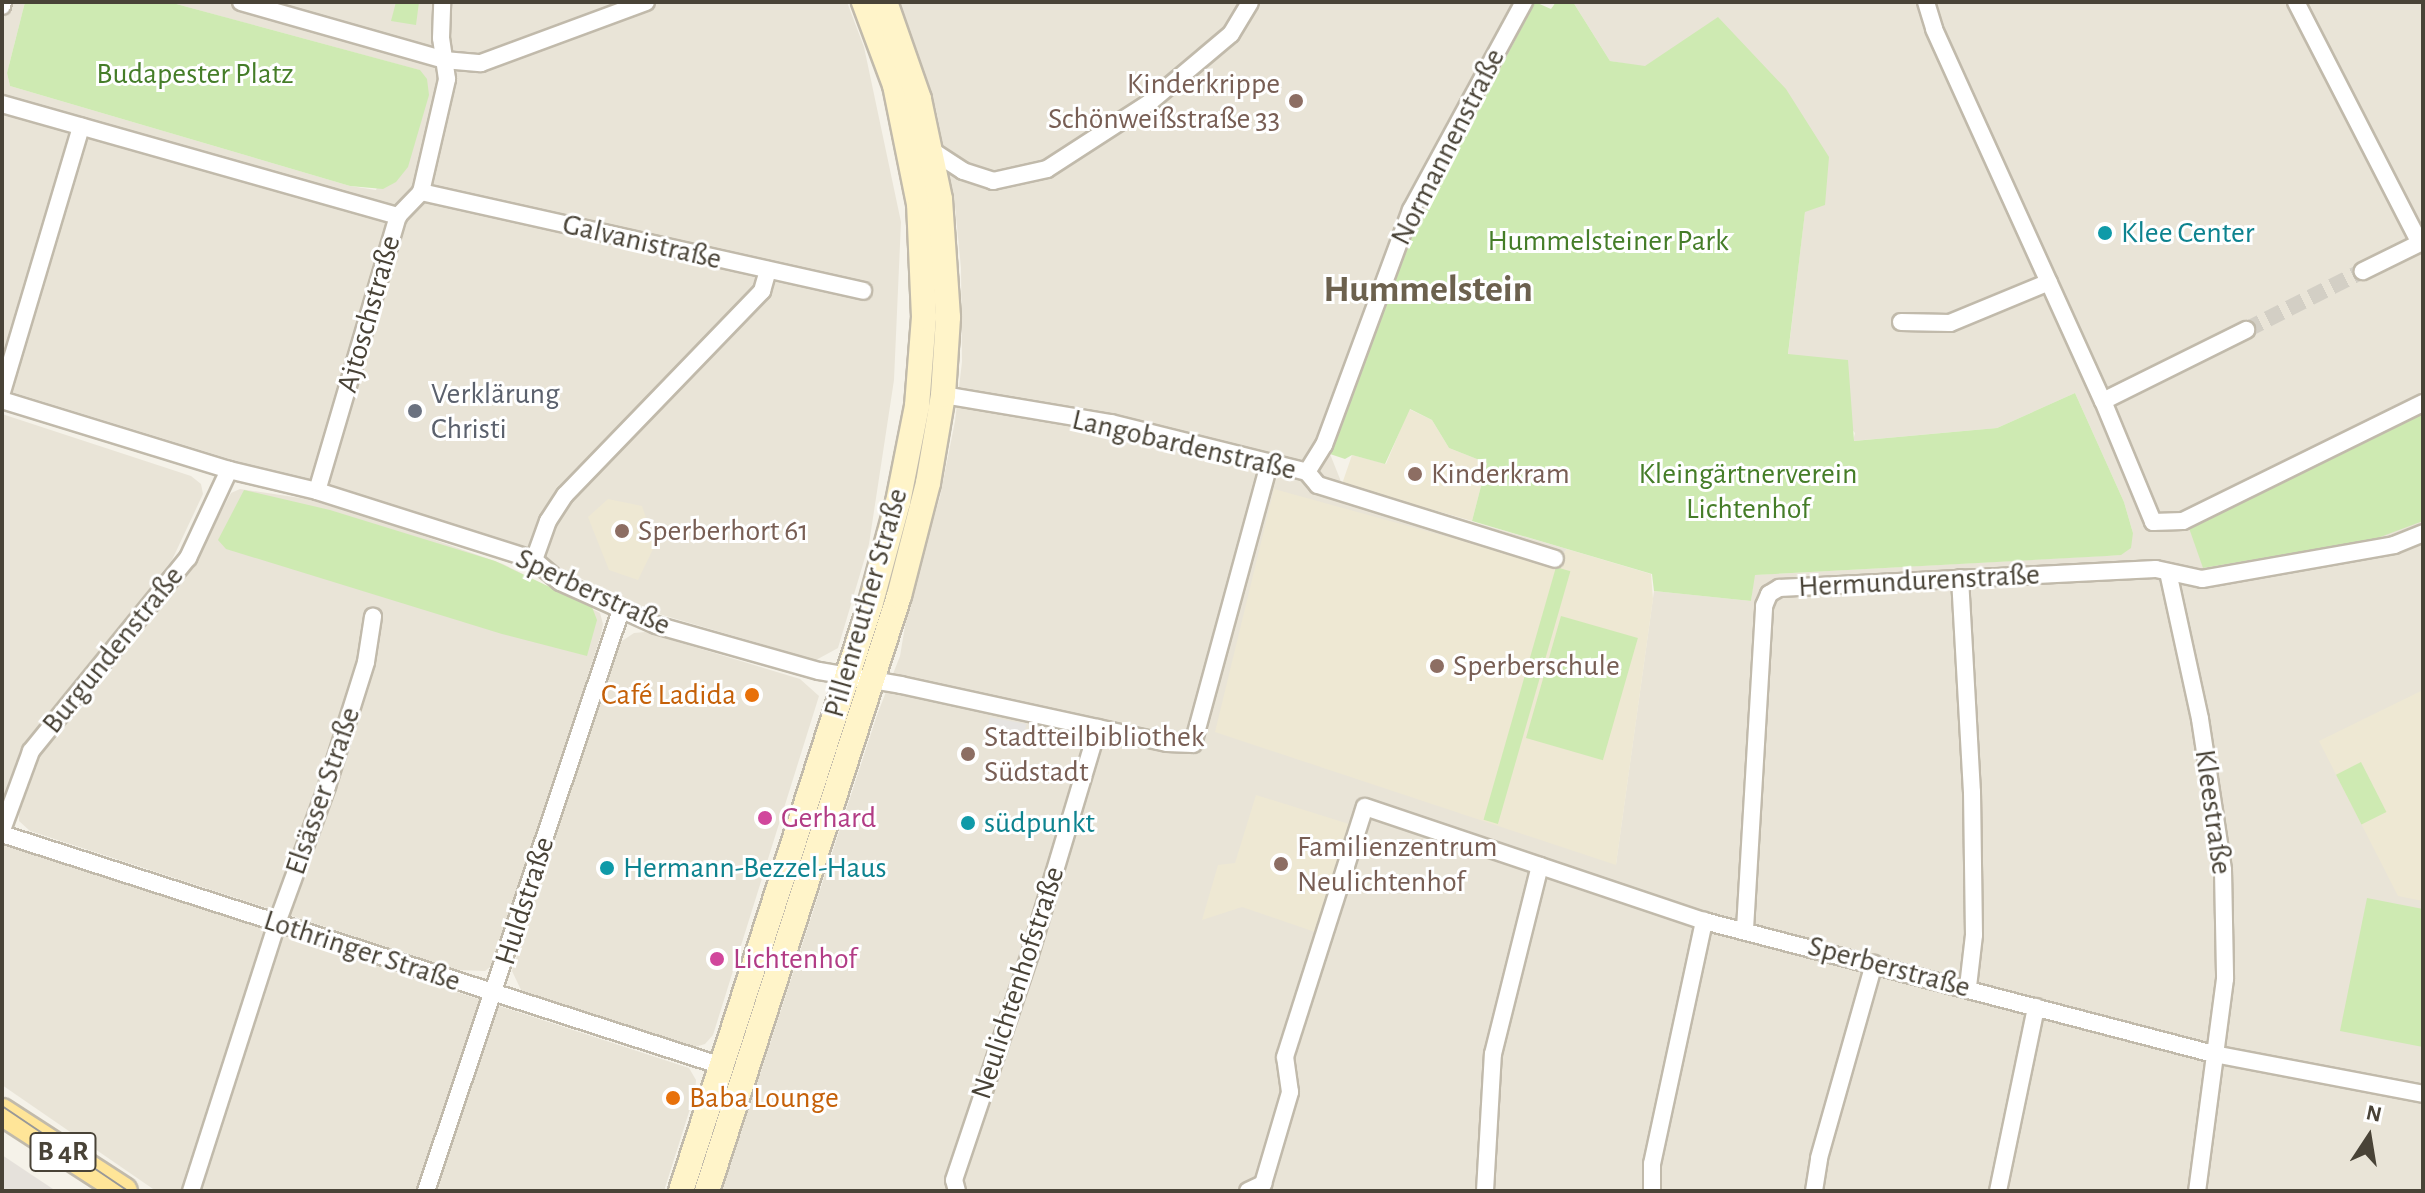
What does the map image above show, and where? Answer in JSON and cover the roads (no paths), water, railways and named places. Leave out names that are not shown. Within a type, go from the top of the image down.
[{"type":"main road","name":"Pillenreuther Straße","points":[[681,1191],[883,561],[907,460],[919,389],[924,317],[923,239],[914,171],[895,85],[864,2]]},
{"type":"main road","name":"Pillenreuther Straße","points":[[707,1191],[874,680],[919,521],[943,395],[948,339],[946,265],[931,150],[911,74],[885,2]]},
{"type":"main road","name":"B 4R","points":[[2,1112],[124,1191]]},
{"type":"street","points":[[241,2],[444,60],[481,63],[646,2]]},
{"type":"street","points":[[421,192],[447,79],[442,2]]},
{"type":"street","points":[[931,150],[963,171],[993,181],[1047,169],[1149,103],[1231,34],[1250,2]]},
{"type":"street","name":"Normannenstraße","points":[[1307,472],[1324,445],[1411,210],[1524,2]]},
{"type":"street","points":[[1926,2],[1934,29],[2103,401],[2153,522],[2183,521],[2423,403]]},
{"type":"street","points":[[2296,2],[2420,243],[2363,271]]},
{"type":"street","points":[[2,104],[398,216]]},
{"type":"street","points":[[2,392],[81,127]]},
{"type":"street","name":"Ajtoschstraße","points":[[317,491],[398,216],[421,192]]},
{"type":"street","name":"Galvanistraße","points":[[421,192],[863,291]]},
{"type":"street","points":[[534,560],[548,521],[565,495],[762,291],[768,270]]},
{"type":"street","points":[[1901,322],[1950,323],[2049,282]]},
{"type":"street","points":[[2103,401],[2246,330]]},
{"type":"street","name":"Langobardenstraße","points":[[943,395],[1111,423],[1269,465],[1307,472],[1318,485],[1555,559]]},
{"type":"street","name":"Sperberstraße","points":[[2,400],[229,470],[317,491],[534,560],[560,582],[656,625],[807,668],[1167,743],[1193,744],[1269,465]]},
{"type":"street","name":"Burgundenstraße","points":[[2,832],[31,751],[188,558],[229,470]]},
{"type":"street","name":"Hermundurenstraße","points":[[1745,929],[1764,606],[1769,594],[1779,588],[2156,569],[2202,579],[2394,545],[2423,533]]},
{"type":"street","name":"Kleestraße","points":[[2168,572],[2200,719],[2223,870],[2225,979],[2197,1191]]},
{"type":"street","points":[[1960,578],[1972,792],[1974,935],[1968,987]]},
{"type":"street","name":"Huldstraße","points":[[426,1191],[621,610]]},
{"type":"street","name":"Elsässer Straße","points":[[191,1191],[277,923],[366,662],[373,617]]},
{"type":"street","name":"Neulichtenhofstraße","points":[[957,1191],[954,1180],[1030,954],[1098,728]]},
{"type":"street","name":"Sperberstraße","points":[[1248,1191],[1263,1184],[1290,1092],[1285,1057],[1365,807],[1704,921],[1968,987],[2214,1054],[2423,1094]]},
{"type":"street","name":"Lothringer Straße","points":[[2,832],[494,995],[722,1066]]},
{"type":"street","points":[[1485,1191],[1493,1054],[1540,866]]},
{"type":"street","points":[[1652,1191],[1652,1164],[1704,921]]},
{"type":"street","points":[[1814,1191],[1819,1158],[1874,964]]},
{"type":"street","points":[[1998,1191],[2036,1007]]},
{"type":"tunnel","points":[[2246,330],[2363,271]]},
{"type":"tram line","points":[[2,1106],[128,1191]]},
{"type":"place","name":"Kinderkrippe Schönweißstraße 33","points":[[1296,101]]},
{"type":"place","name":"Klee Center","points":[[2105,233]]},
{"type":"place","name":"Verklärung Christi","points":[[415,411]]},
{"type":"place","name":"Kinderkram","points":[[1415,474]]},
{"type":"place","name":"Sperberhort 61","points":[[622,531]]},
{"type":"place","name":"Sperberschule","points":[[1437,666]]},
{"type":"place","name":"Café Ladida","points":[[752,695]]},
{"type":"place","name":"Stadtteilbibliothek Südstadt","points":[[968,754]]},
{"type":"place","name":"Gerhard","points":[[765,818]]},
{"type":"place","name":"südpunkt","points":[[968,823]]},
{"type":"place","name":"Familienzentrum Neulichtenhof","points":[[1281,864]]},
{"type":"place","name":"Hermann-Bezzel-Haus","points":[[607,868]]},
{"type":"place","name":"Lichtenhof","points":[[717,959]]},
{"type":"place","name":"Baba Lounge","points":[[673,1098]]},
{"type":"district","name":"Hummelstein","points":[[1428,291]]},
{"type":"park label","name":"Budapester Platz","points":[[195,74]]},
{"type":"park label","name":"Hummelsteiner Park","points":[[1608,241]]},
{"type":"park label","name":"Kleingärtnerverein Lichtenhof","points":[[1748,491]]}]
